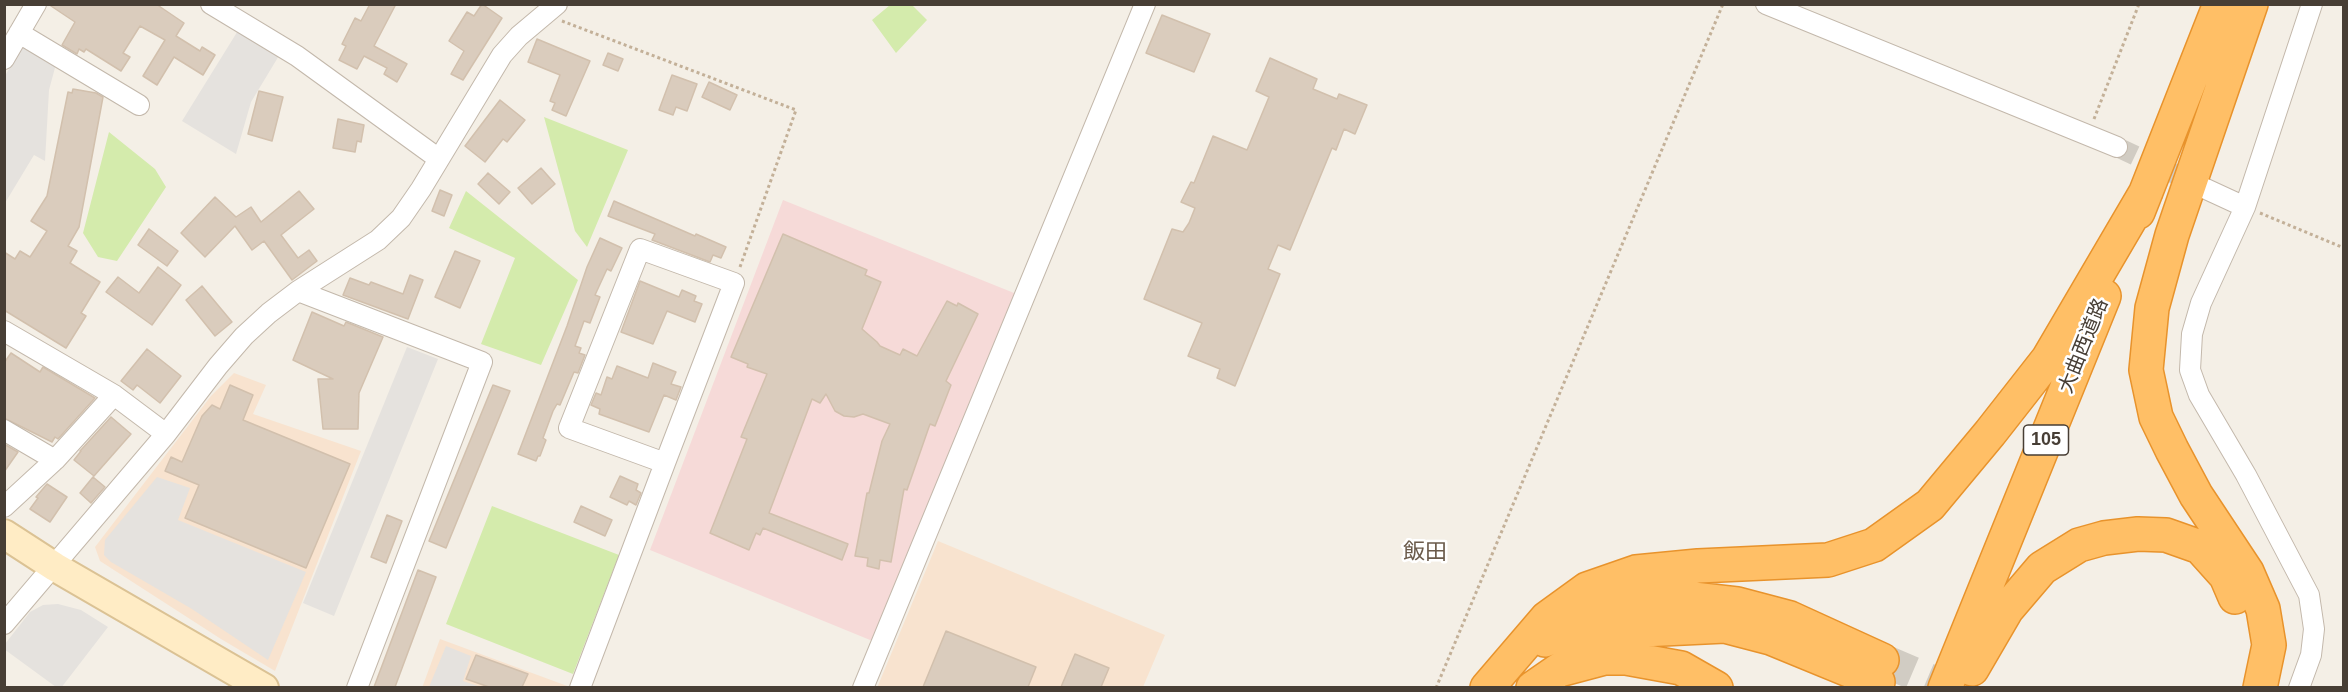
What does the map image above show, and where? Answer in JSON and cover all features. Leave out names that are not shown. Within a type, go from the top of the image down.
[{"type":"highway","name":"大曲西道路","points":[[1945,687],[2220,4]]},
{"type":"highway","points":[[2252,4],[2172,235],[2152,308],[2145,370],[2156,417],[2172,450],[2196,495],[2247,572],[2263,609],[2269,645],[2260,687]]},
{"type":"highway","points":[[1488,687],[1547,618],[1587,589],[1636,572],[1698,566],[1828,560],[1874,545],[1930,504],[1990,434],[2048,358],[2146,192]]},
{"type":"highway","points":[[1963,687],[2007,609],[2042,568],[2079,545],[2104,538],[2138,534],[2166,534],[2200,547],[2226,576],[2243,614],[2248,647],[2241,682],[2236,687]]},
{"type":"highway","points":[[1488,687],[1548,639],[1581,621],[1611,610],[1655,601],[1692,599],[1737,604],[1790,618],[1880,671],[1725,626],[1642,630],[1609,641],[1546,679]]},
{"type":"highway","points":[[1546,679],[1604,658],[1626,658],[1681,668],[1716,687]]},
{"type":"street","points":[[211,4],[297,56],[439,159]]},
{"type":"street","points":[[863,687],[1145,4]]},
{"type":"street","points":[[1766,4],[2116,147]]},
{"type":"street","points":[[2300,687],[2311,655],[2313,638],[2309,595],[2274,527],[2199,395],[2190,370],[2192,333],[2201,303],[2245,207],[2312,4]]},
{"type":"street","points":[[4,59],[30,7]]},
{"type":"street","points":[[4,624],[55,567],[166,434],[244,336],[298,291],[378,240],[401,218],[502,56],[519,36],[551,9]]},
{"type":"street","points":[[19,33],[139,105]]},
{"type":"street","points":[[2206,189],[2245,207]]},
{"type":"street","points":[[580,687],[734,283],[640,249],[569,428],[664,463]]},
{"type":"street","points":[[298,291],[482,362],[357,687]]},
{"type":"street","points":[[4,332],[114,395],[166,434]]},
{"type":"street","points":[[4,507],[55,460],[114,395]]},
{"type":"street","points":[[4,430],[55,460]]},
{"type":"street","points":[[4,534],[55,567],[264,687]]},
{"type":"path","points":[[1436,687],[1723,4]]},
{"type":"path","points":[[2087,134],[2139,4]]},
{"type":"path","points":[[551,9],[796,110],[734,283]]},
{"type":"path","points":[[2245,207],[2343,248]]},
{"type":"shaded area","points":[[239,29],[280,54],[251,102],[236,154],[182,121]]},
{"type":"shaded area","points":[[22,45],[56,64],[49,90],[45,161],[34,155],[5,203],[5,76]]},
{"type":"shaded area","points":[[783,200],[1019,295],[875,642],[650,550]]},
{"type":"shaded area","points":[[407,347],[438,359],[334,616],[303,603]]},
{"type":"shaded area","points":[[234,373],[266,385],[253,414],[361,451],[275,671],[100,561],[95,547],[211,396]]},
{"type":"shaded area","points":[[157,477],[190,488],[178,520],[306,572],[268,660],[192,609],[111,562],[104,555],[105,540]]},
{"type":"shaded area","points":[[938,541],[1165,635],[1143,687],[877,688]]},
{"type":"shaded area","points":[[58,604],[81,610],[108,627],[61,688],[56,687],[4,649],[5,644],[30,612],[43,605]]},
{"type":"shaded area","points":[[440,639],[570,687],[422,688]]},
{"type":"shaded area","points":[[446,646],[471,656],[463,681],[481,687],[429,687]]},
{"type":"green space","points":[[911,4],[927,20],[896,53],[872,20],[890,5]]},
{"type":"green space","points":[[544,117],[628,150],[587,247],[575,231]]},
{"type":"green space","points":[[109,132],[155,169],[166,187],[117,261],[98,257],[83,233]]},
{"type":"green space","points":[[466,191],[578,280],[541,365],[481,344],[515,258],[449,228]]},
{"type":"green space","points":[[492,506],[619,555],[573,674],[446,624]]},
{"type":"building","points":[[48,4],[156,4],[184,23],[176,36],[200,51],[202,47],[215,55],[203,75],[174,57],[157,85],[143,76],[165,40],[140,26],[123,53],[130,57],[121,71],[86,49],[84,52],[79,49],[77,54],[62,45],[75,22]]},
{"type":"building","points":[[370,4],[396,4],[374,46],[407,64],[397,82],[384,74],[387,68],[364,56],[357,69],[339,60],[346,46],[342,44],[355,18],[361,21]]},
{"type":"building","points":[[482,4],[502,18],[463,80],[451,74],[464,51],[449,41],[467,12],[474,16]]},
{"type":"building","points":[[1162,15],[1210,34],[1194,72],[1146,53]]},
{"type":"building","points":[[537,39],[590,61],[566,116],[552,110],[555,103],[550,101],[560,75],[528,62]]},
{"type":"building","points":[[608,53],[623,59],[618,71],[603,65]]},
{"type":"building","points":[[1270,58],[1317,79],[1313,89],[1337,99],[1339,94],[1367,105],[1355,134],[1344,129],[1336,150],[1332,148],[1290,250],[1278,245],[1268,269],[1280,274],[1235,386],[1217,378],[1220,369],[1188,356],[1202,323],[1144,299],[1172,229],[1183,232],[1189,223],[1195,208],[1181,202],[1191,182],[1194,183],[1213,136],[1247,150],[1269,97],[1256,91]]},
{"type":"building","points":[[672,75],[697,84],[687,111],[676,107],[673,115],[659,110]]},
{"type":"building","points":[[709,82],[737,95],[730,110],[702,97]]},
{"type":"building","points":[[73,89],[96,93],[103,97],[79,227],[68,246],[77,251],[70,263],[100,282],[81,313],[86,316],[66,348],[4,310],[4,252],[15,259],[20,251],[30,257],[47,231],[31,221],[47,196],[68,92],[72,93]]},
{"type":"building","points":[[259,91],[283,97],[272,141],[248,134]]},
{"type":"building","points":[[500,100],[525,120],[507,142],[503,139],[485,162],[465,146]]},
{"type":"building","points":[[338,119],[364,125],[361,142],[357,141],[355,152],[333,148]]},
{"type":"building","points":[[541,168],[555,184],[532,204],[518,188]]},
{"type":"building","points":[[488,173],[510,192],[499,204],[478,184]]},
{"type":"building","points":[[440,190],[452,195],[444,216],[432,211]]},
{"type":"building","points":[[299,191],[314,209],[281,235],[298,258],[309,250],[317,261],[292,280],[264,241],[252,250],[235,226],[205,257],[181,233],[215,197],[236,217],[251,207],[261,222]]},
{"type":"building","points":[[614,201],[726,247],[721,258],[713,255],[710,262],[652,240],[655,234],[608,216]]},
{"type":"building","points":[[149,229],[178,251],[167,266],[138,245]]},
{"type":"building","points":[[783,234],[867,270],[865,275],[881,282],[862,329],[880,346],[900,355],[903,349],[917,356],[947,301],[957,306],[958,303],[978,314],[946,381],[951,385],[935,426],[930,424],[907,490],[904,489],[891,562],[880,560],[879,569],[867,566],[868,558],[855,556],[867,493],[869,493],[882,441],[890,424],[863,414],[854,417],[844,416],[835,411],[826,394],[820,403],[812,399],[769,513],[848,544],[842,560],[763,528],[760,535],[756,533],[749,550],[710,533],[747,439],[741,437],[767,374],[747,367],[748,364],[731,357]]},
{"type":"building","points":[[600,238],[622,248],[611,271],[607,269],[595,295],[600,297],[590,323],[584,321],[575,346],[581,348],[579,353],[585,355],[578,373],[574,372],[560,405],[557,404],[553,411],[543,438],[546,440],[536,461],[518,454],[587,267]]},
{"type":"building","points":[[455,251],[480,261],[460,308],[435,297]]},
{"type":"building","points":[[158,267],[181,285],[152,325],[106,292],[118,277],[139,293]]},
{"type":"building","points":[[410,275],[423,280],[408,319],[343,295],[350,278],[369,285],[371,282],[403,294]]},
{"type":"building","points":[[640,281],[679,297],[682,290],[696,296],[694,301],[702,304],[695,322],[667,311],[653,344],[621,332]]},
{"type":"building","points":[[202,286],[232,322],[215,336],[186,300]]},
{"type":"building","points":[[312,312],[344,326],[346,322],[383,337],[359,393],[358,429],[323,429],[318,379],[333,379],[293,360]]},
{"type":"building","points":[[147,349],[181,376],[160,403],[137,385],[133,390],[121,381]]},
{"type":"building","points":[[11,353],[40,372],[43,367],[95,398],[58,439],[55,437],[52,442],[4,418],[4,363]]},
{"type":"building","points":[[653,363],[676,372],[671,384],[681,387],[676,400],[664,395],[649,432],[599,414],[600,409],[591,405],[596,393],[601,395],[607,377],[612,379],[617,366],[648,378]]},
{"type":"building","points":[[230,385],[253,395],[243,420],[350,464],[306,568],[185,518],[199,485],[165,471],[171,457],[182,462],[202,416],[212,405],[220,409]]},
{"type":"building","points":[[493,385],[510,391],[446,548],[429,541]]},
{"type":"building","points":[[111,417],[131,434],[94,476],[74,460]]},
{"type":"building","points":[[4,444],[18,452],[4,472]]},
{"type":"building","points":[[620,476],[638,484],[636,490],[641,493],[636,505],[629,501],[627,505],[610,497]]},
{"type":"building","points":[[93,477],[105,487],[91,503],[80,493]]},
{"type":"building","points":[[47,484],[67,497],[50,522],[30,509]]},
{"type":"building","points":[[581,506],[612,520],[605,536],[574,522]]},
{"type":"building","points":[[387,515],[402,521],[386,563],[371,557]]},
{"type":"building","points":[[418,570],[436,577],[395,687],[374,687]]},
{"type":"building","points":[[946,631],[1036,667],[1028,687],[923,687]]},
{"type":"building","points":[[1075,654],[1109,668],[1101,687],[1061,687]]},
{"type":"building","points":[[476,655],[528,674],[522,687],[489,687],[466,679]]},
{"type":"tunnel","points":[[2117,147],[2198,185]]},
{"type":"tunnel","points":[[1882,660],[1948,688]]},
{"type":"district","name":"飯田","points":[[1425,553]]}]
